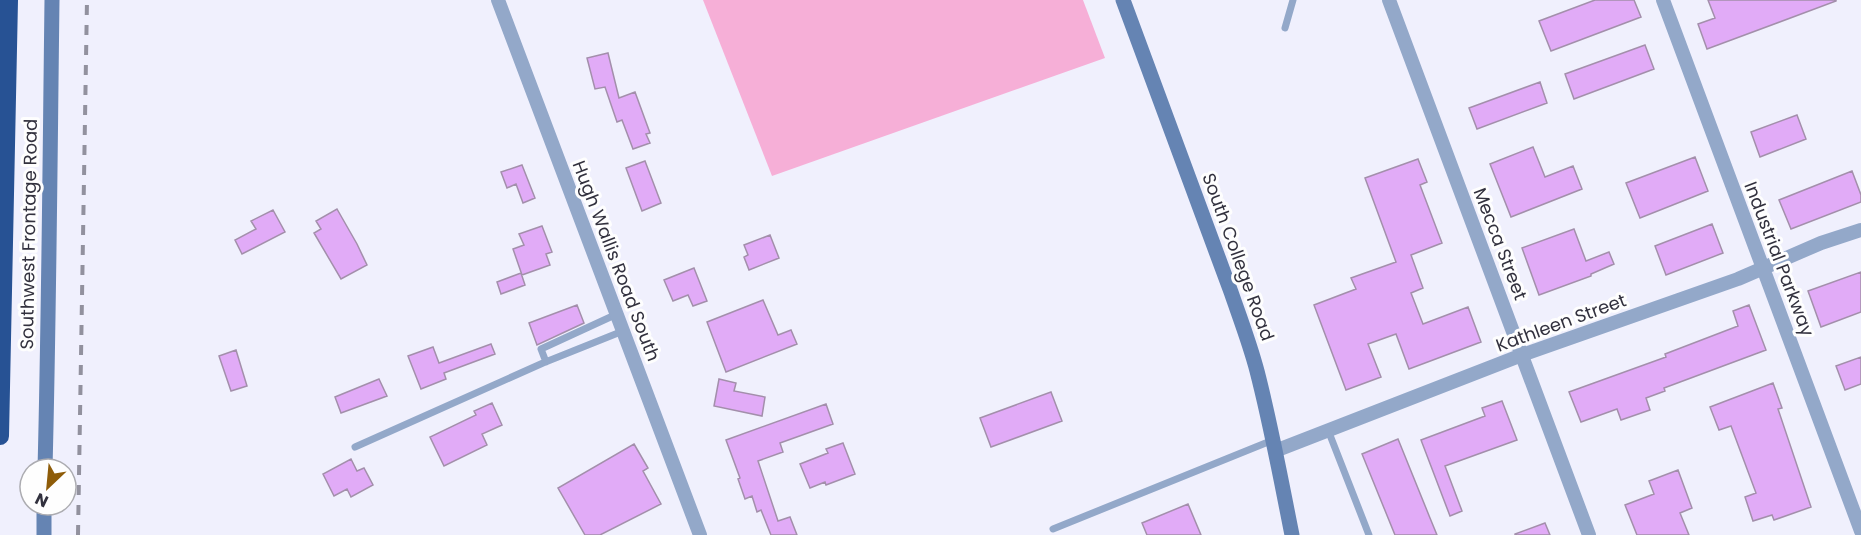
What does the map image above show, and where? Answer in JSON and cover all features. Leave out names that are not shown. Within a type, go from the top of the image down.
[{"type":"highway","points":[[0,436],[9,0]]},
{"type":"street","name":"Southwest Frontage Road","points":[[45,457],[50,261],[52,0]]},
{"type":"street","name":"Hugh Wallis Road South","points":[[498,0],[700,535]]},
{"type":"street","name":"South College Road","points":[[1123,0],[1231,292],[1257,371],[1292,535]]},
{"type":"street","name":"Mecca Street","points":[[1389,0],[1589,535]]},
{"type":"street","name":"Industrial Parkway","points":[[1663,0],[1861,531]]},
{"type":"street","name":"Kathleen Street","points":[[1274,446],[1328,430],[1436,391],[1522,355],[1738,279],[1821,243],[1861,230]]},
{"type":"street","points":[[44,517],[44,535]]},
{"type":"lane","points":[[1285,28],[1293,0]]},
{"type":"lane","points":[[546,362],[542,349],[617,314]]},
{"type":"lane","points":[[355,447],[546,362],[623,331]]},
{"type":"lane","points":[[1328,430],[1369,535]]},
{"type":"lane","points":[[1053,529],[1274,446]]},
{"type":"shaded area","points":[[703,0],[1083,0],[1105,58],[772,176]]},
{"type":"building","points":[[1595,0],[1634,0],[1641,17],[1551,51],[1539,21]]},
{"type":"building","points":[[1708,0],[1836,1],[1707,49],[1698,24],[1715,18]]},
{"type":"building","points":[[1645,45],[1654,69],[1574,99],[1565,74]]},
{"type":"building","points":[[608,53],[619,98],[635,92],[650,133],[646,134],[650,143],[633,149],[622,120],[617,122],[605,87],[595,89],[587,58]]},
{"type":"building","points":[[1540,82],[1547,103],[1477,129],[1469,108]]},
{"type":"building","points":[[1797,115],[1806,139],[1760,157],[1751,132]]},
{"type":"building","points":[[1533,147],[1545,177],[1573,166],[1582,189],[1511,217],[1490,164]]},
{"type":"building","points":[[1695,157],[1708,191],[1640,218],[1626,183]]},
{"type":"building","points":[[1418,159],[1427,182],[1420,185],[1442,243],[1411,255],[1423,288],[1411,293],[1423,324],[1468,307],[1481,342],[1409,369],[1396,334],[1368,344],[1381,377],[1346,390],[1314,305],[1356,289],[1351,278],[1396,262],[1365,178]]},
{"type":"building","points":[[645,161],[661,203],[642,211],[626,168]]},
{"type":"building","points":[[522,165],[535,198],[523,203],[516,184],[507,188],[501,172]]},
{"type":"building","points":[[1852,171],[1861,195],[1861,202],[1791,229],[1779,200]]},
{"type":"building","points":[[337,209],[367,265],[341,279],[314,233],[321,229],[316,221]]},
{"type":"building","points":[[273,210],[285,232],[242,254],[235,240],[256,229],[251,221]]},
{"type":"building","points":[[1712,224],[1723,253],[1666,275],[1655,246]]},
{"type":"building","points":[[542,226],[552,252],[546,254],[550,265],[522,275],[513,249],[524,245],[519,234]]},
{"type":"building","points":[[1574,229],[1586,261],[1609,252],[1614,264],[1591,276],[1539,295],[1522,248]]},
{"type":"building","points":[[770,235],[779,258],[749,270],[744,257],[748,255],[744,245]]},
{"type":"building","points":[[694,268],[707,301],[693,306],[688,295],[673,301],[664,280]]},
{"type":"building","points":[[1861,272],[1861,312],[1821,327],[1808,291]]},
{"type":"building","points":[[521,273],[525,285],[501,294],[497,282]]},
{"type":"building","points":[[763,300],[778,335],[791,330],[797,344],[726,372],[707,322]]},
{"type":"building","points":[[577,305],[584,323],[537,345],[529,323]]},
{"type":"building","points":[[1749,305],[1766,350],[1664,388],[1665,391],[1646,398],[1650,410],[1621,420],[1617,409],[1581,422],[1569,392],[1666,357],[1665,354],[1738,326],[1733,311]]},
{"type":"building","points":[[491,344],[495,354],[444,373],[446,379],[421,389],[408,356],[433,347],[439,363]]},
{"type":"building","points":[[236,350],[247,386],[231,391],[219,356]]},
{"type":"building","points":[[1861,357],[1861,384],[1845,390],[1836,366]]},
{"type":"building","points":[[379,379],[387,396],[341,413],[335,397]]},
{"type":"building","points":[[719,379],[736,383],[734,391],[765,397],[762,416],[714,406]]},
{"type":"building","points":[[1773,383],[1782,408],[1778,409],[1811,507],[1774,520],[1772,515],[1753,521],[1745,497],[1756,493],[1731,426],[1719,430],[1710,407]]},
{"type":"building","points":[[1051,392],[1062,421],[991,447],[980,418]]},
{"type":"building","points":[[1502,401],[1517,440],[1445,466],[1462,511],[1450,516],[1421,440],[1485,416],[1482,408]]},
{"type":"building","points":[[492,403],[502,425],[482,434],[487,445],[444,466],[430,437],[476,415],[474,411]]},
{"type":"building","points":[[826,404],[833,424],[780,443],[783,452],[758,461],[778,521],[790,517],[797,535],[771,535],[761,510],[757,512],[752,496],[745,499],[726,440]]},
{"type":"building","points":[[1398,439],[1437,535],[1395,535],[1362,454]]},
{"type":"building","points":[[843,443],[855,474],[826,485],[825,482],[810,488],[800,464],[828,453],[826,449]]},
{"type":"building","points":[[634,444],[648,468],[643,471],[661,504],[600,535],[585,535],[558,488]]},
{"type":"building","points":[[351,459],[357,471],[364,468],[373,485],[351,497],[347,489],[334,496],[323,474]]},
{"type":"building","points":[[1678,470],[1692,508],[1680,513],[1689,535],[1637,535],[1625,505],[1654,494],[1649,481]]},
{"type":"building","points":[[1188,504],[1201,535],[1147,535],[1142,523]]},
{"type":"building","points":[[1545,523],[1550,535],[1515,535],[1515,534]]},
{"type":"railway","points":[[78,535],[87,0]]}]
